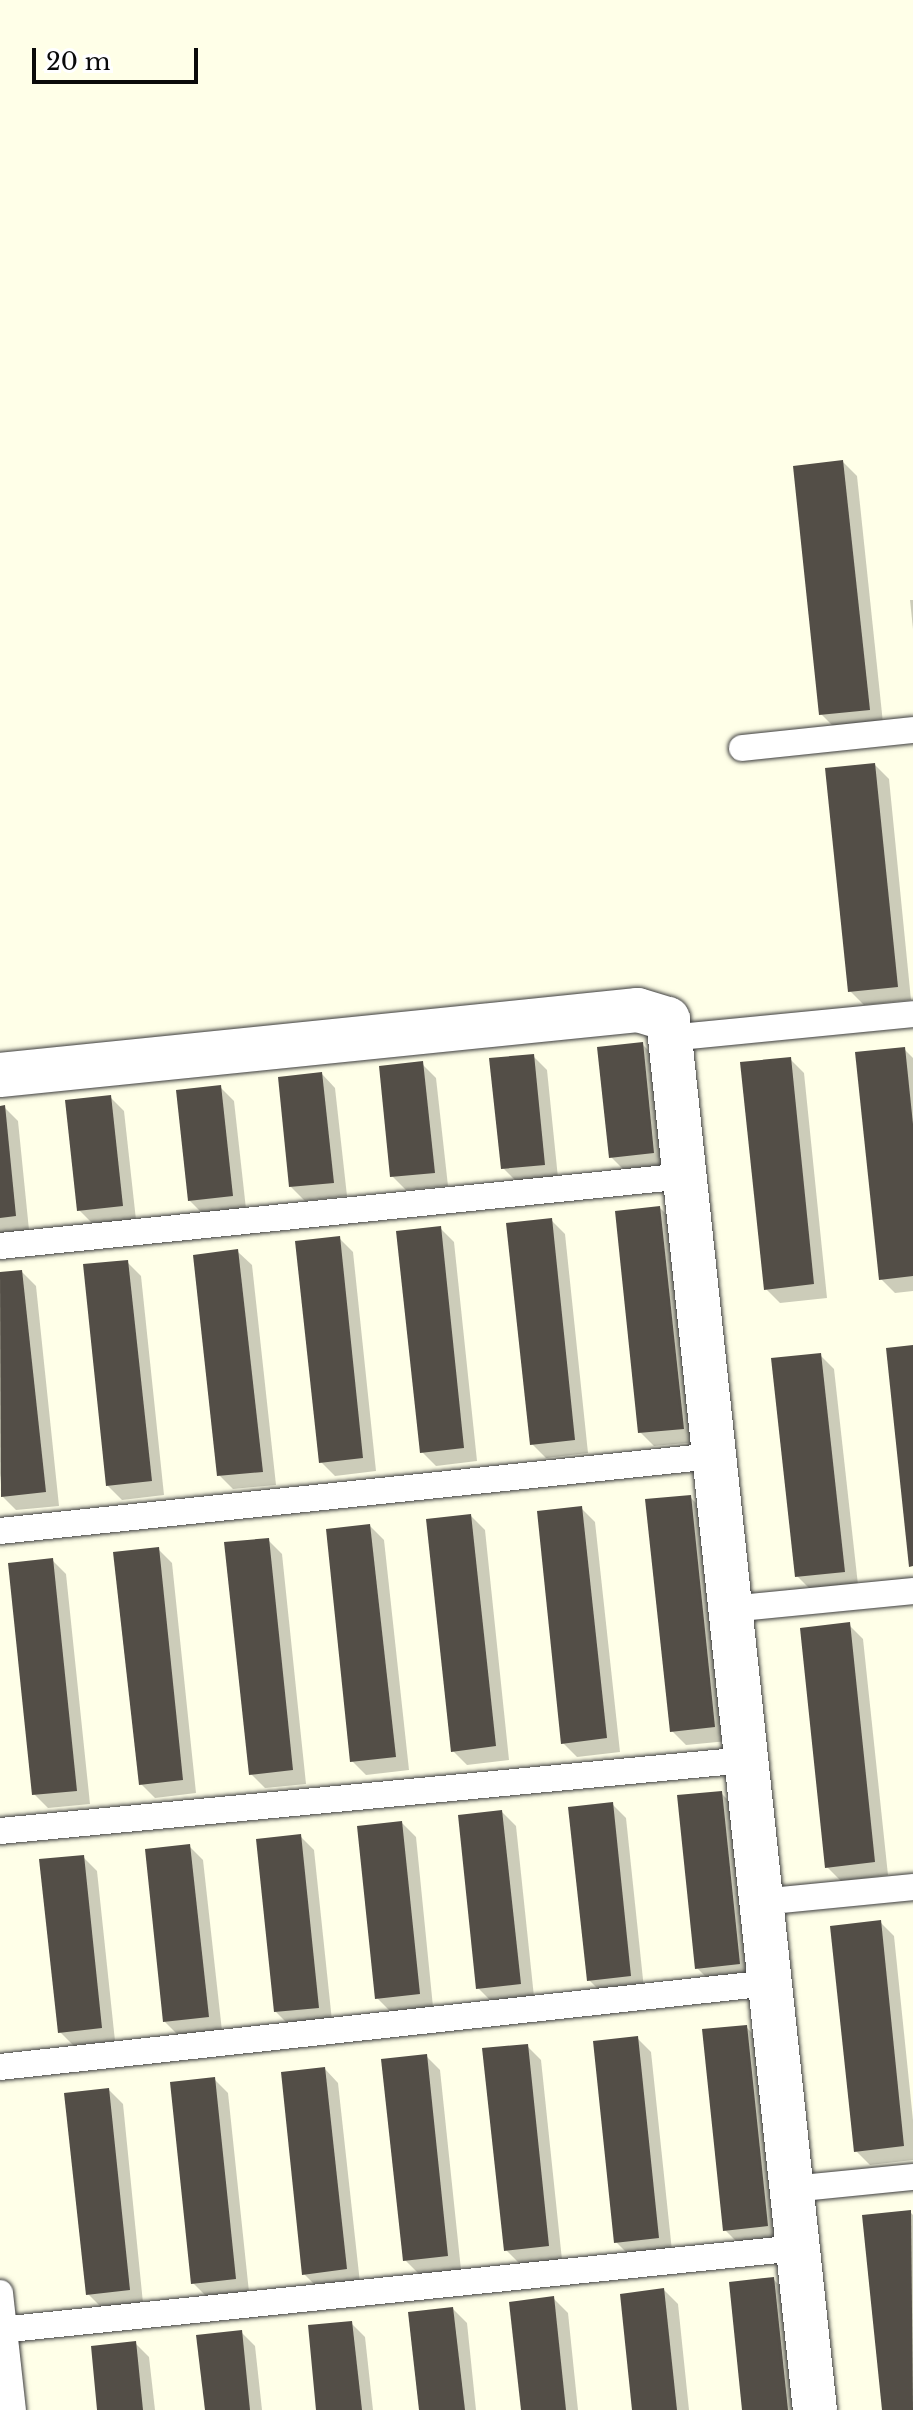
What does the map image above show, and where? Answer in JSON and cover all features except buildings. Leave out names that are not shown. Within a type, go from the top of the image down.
[{"type":"street","points":[[0,1075],[638,1010],[668,1019],[815,2410]]},
{"type":"lane","points":[[742,748],[913,730]]},
{"type":"lane","points":[[669,1038],[913,1014]]},
{"type":"lane","points":[[0,1246],[685,1176]]},
{"type":"lane","points":[[0,1531],[714,1456]]},
{"type":"lane","points":[[730,1609],[913,1591]]},
{"type":"lane","points":[[0,1831],[746,1760]]},
{"type":"lane","points":[[761,1902],[913,1887]]},
{"type":"lane","points":[[0,2067],[770,1983]]},
{"type":"lane","points":[[792,2189],[913,2177]]},
{"type":"lane","points":[[2,2330],[798,2248]]},
{"type":"lane","points":[[0,2293],[13,2410]]}]
